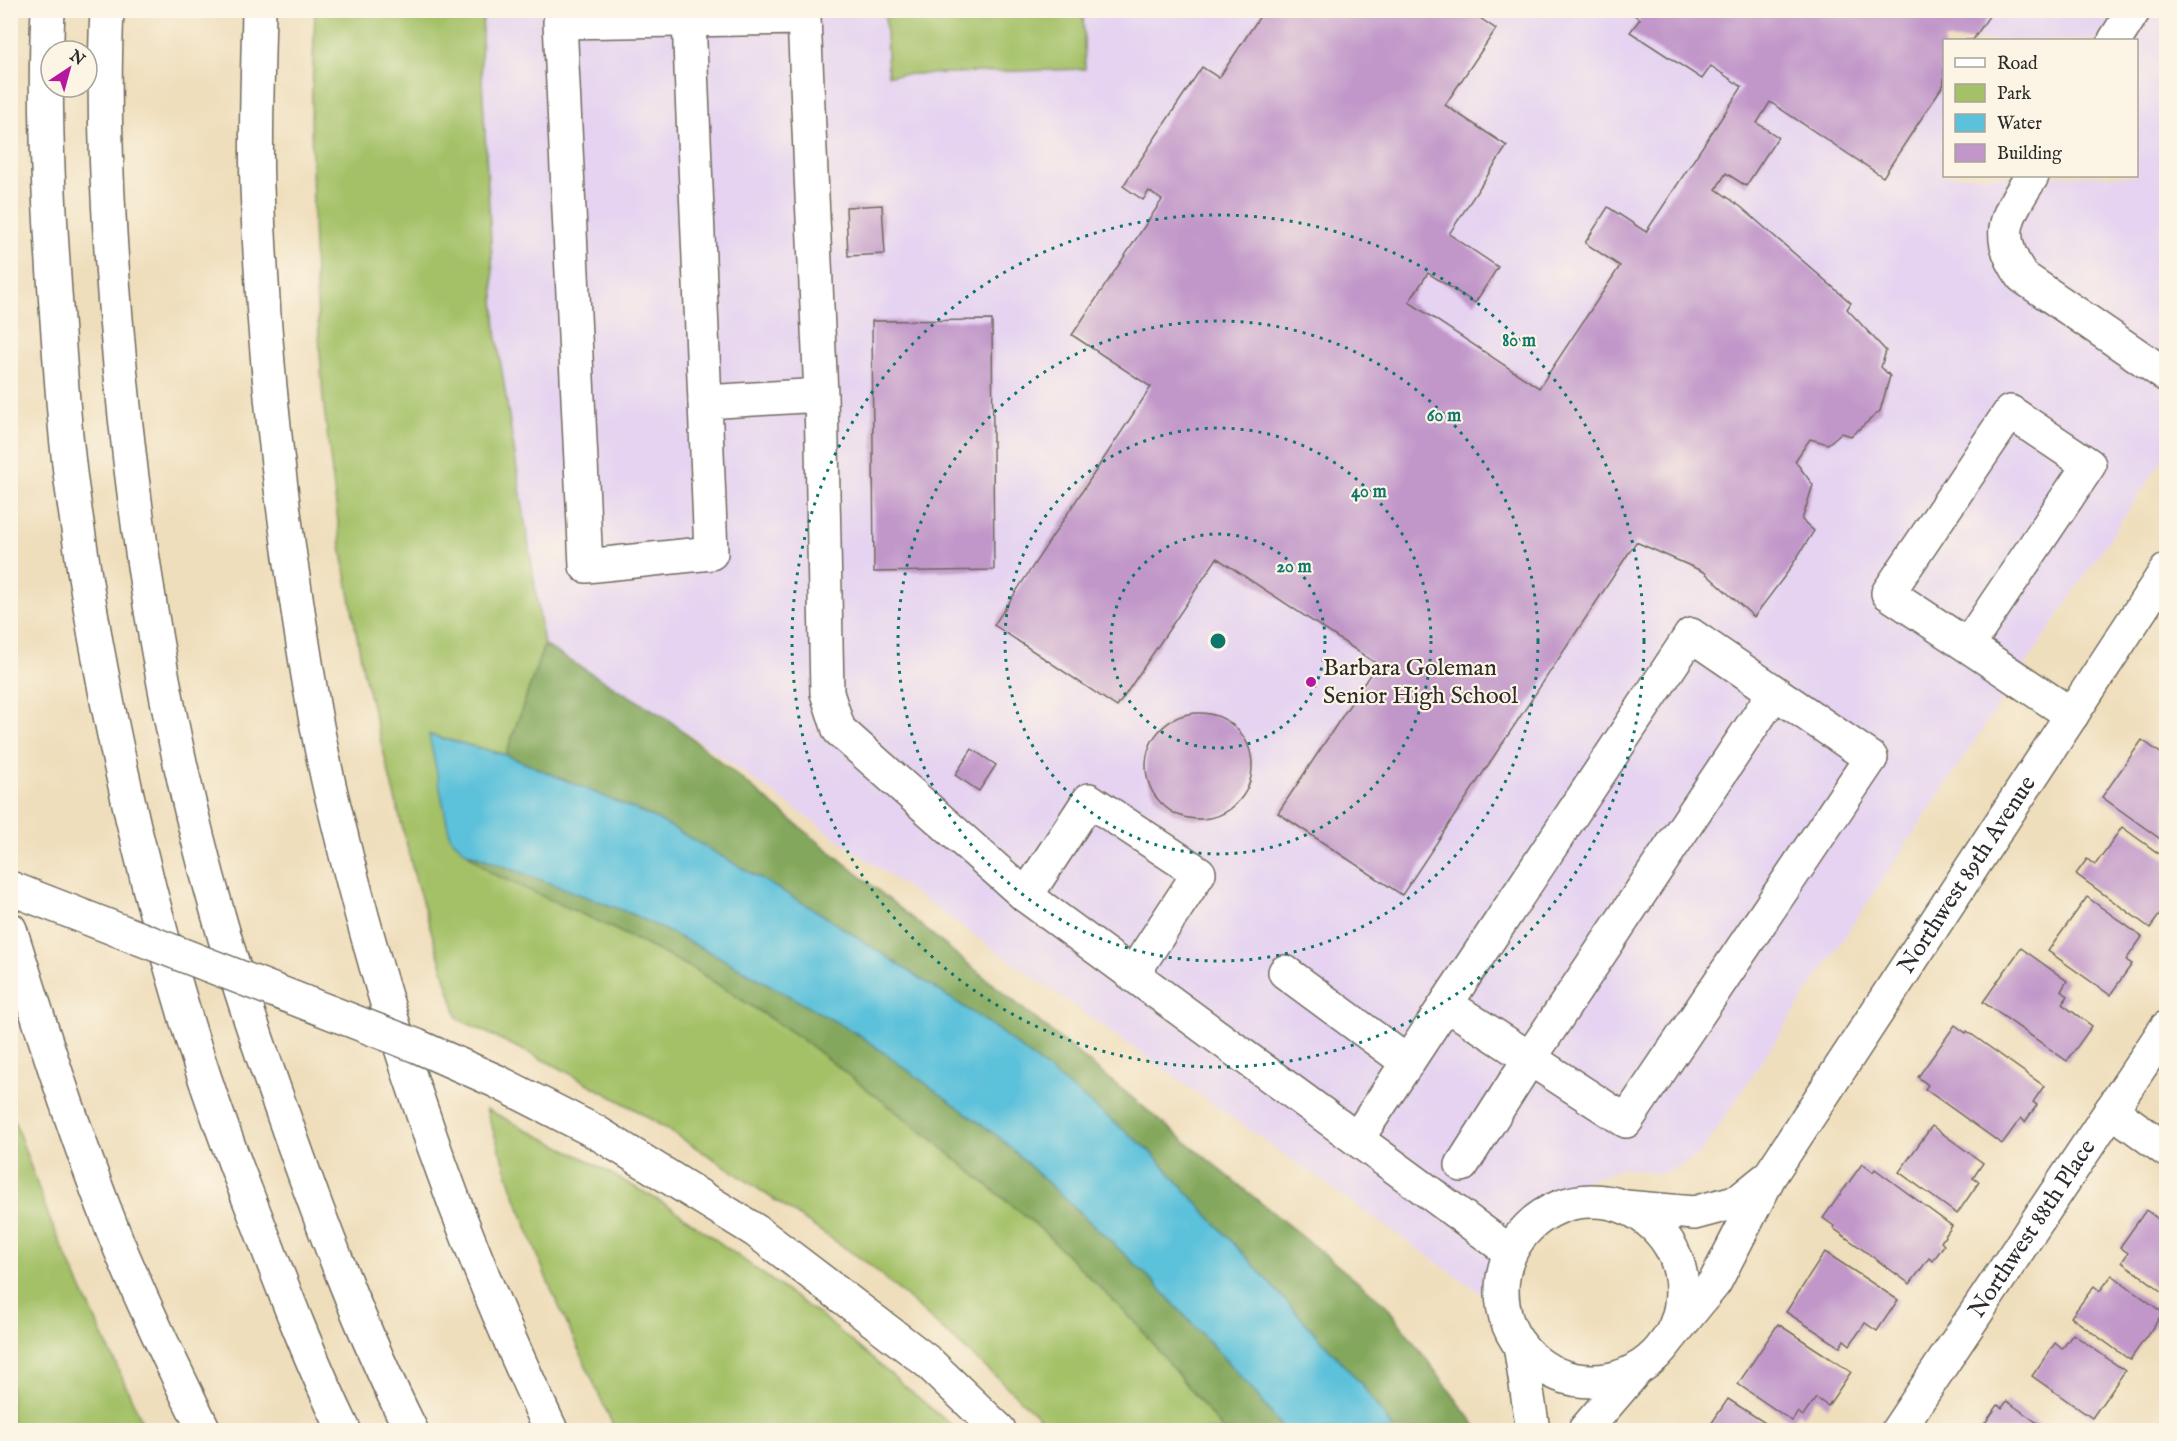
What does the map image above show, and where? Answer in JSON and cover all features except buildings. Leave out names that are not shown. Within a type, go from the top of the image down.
[{"type":"main road","points":[[48,10],[47,153],[52,264],[72,491],[92,622],[117,751],[150,890],[186,1020],[232,1157],[281,1283],[344,1431]]},
{"type":"main road","points":[[107,10],[106,158],[112,274],[121,380],[154,627],[181,766],[218,914],[277,1099],[349,1293],[411,1431]]},
{"type":"main road","points":[[259,10],[257,184],[268,367],[291,564],[309,682],[331,793],[369,943],[427,1126],[467,1239],[550,1431]]},
{"type":"main road","points":[[2116,39],[2134,10]]},
{"type":"main road","points":[[688,20],[711,553],[586,566],[560,22],[804,18],[821,395],[827,693],[839,730],[1026,896],[1509,1251]]},
{"type":"main road","points":[[2031,177],[2010,210],[2005,227],[2006,246],[2012,262],[2023,277],[2166,375]]},
{"type":"main road","points":[[705,402],[821,395]]},
{"type":"main road","points":[[1968,645],[2089,465],[2010,412],[1888,593],[2072,715]]},
{"type":"main road","name":"Northwest 89th Avenue","points":[[1663,1346],[1715,1282],[1769,1177],[2166,572]]},
{"type":"main road","points":[[1357,1139],[1407,1062],[1691,635],[1871,758],[1626,1121],[1446,1004]]},
{"type":"main road","points":[[1462,1165],[1530,1058],[1774,693]]},
{"type":"main road","points":[[1026,896],[1089,800],[1199,873],[1133,974]]},
{"type":"main road","points":[[10,888],[417,1046],[496,1081],[596,1132],[756,1231],[928,1362],[999,1431]]},
{"type":"main road","points":[[10,929],[76,1133],[114,1234],[204,1431]]},
{"type":"main road","points":[[1284,972],[1407,1062]]},
{"type":"main road","name":"Northwest 88th Place","points":[[1899,1431],[2166,1028]]},
{"type":"main road","points":[[2111,1110],[2166,1150]]},
{"type":"main road","name":"Northwest 89th Avenue","points":[[1624,1206],[1694,1213],[1739,1201],[1769,1177]]},
{"type":"main road","points":[[1599,1201],[1624,1206],[1648,1220],[1667,1241],[1679,1266],[1682,1294],[1677,1322],[1663,1346],[1652,1359],[1637,1369],[1613,1378],[1587,1381],[1562,1376],[1538,1364],[1520,1345],[1507,1322],[1502,1297],[1504,1270],[1509,1251],[1528,1226],[1549,1211],[1573,1202],[1599,1201]]},
{"type":"main road","points":[[1520,1345],[1533,1431]]},
{"type":"main road","points":[[1586,1431],[1637,1369]]},
{"type":"shaded area","name":"Barbara Goleman Senior High School","points":[[483,10],[2166,11],[2166,454],[1700,1154],[1681,1166],[1660,1174],[1623,1168],[1550,1194],[1497,1233],[1482,1294],[668,719],[544,645],[496,332],[481,62]]},
{"type":"green space","points":[[315,11],[483,11],[481,62],[496,332],[544,645],[506,755],[430,735],[608,926],[694,969],[799,1037],[929,1137],[1043,1231],[1135,1322],[1223,1430],[1052,1430],[1002,1382],[870,1265],[719,1162],[636,1110],[558,1067],[458,1019],[415,878],[363,670],[341,547],[323,399],[314,255],[311,118]]},
{"type":"green space","points":[[885,11],[1083,11],[1085,69],[888,75]]},
{"type":"green space","points":[[544,645],[668,719],[1386,1305],[1479,1430],[1394,1430],[1362,1385],[1149,1150],[990,1024],[820,913],[657,819],[506,755]]},
{"type":"green space","points":[[466,852],[630,913],[716,955],[861,1036],[1000,1138],[1151,1279],[1254,1391],[1284,1430],[1223,1430],[1135,1322],[1043,1231],[929,1137],[799,1037],[694,969],[608,926],[491,873]]},
{"type":"green space","points":[[486,1109],[587,1160],[672,1208],[825,1319],[957,1430],[615,1430],[547,1280]]},
{"type":"green space","points":[[11,1112],[50,1220],[146,1430],[11,1430]]},
{"type":"water","points":[[429,735],[506,755],[657,819],[820,913],[990,1024],[1149,1150],[1362,1385],[1394,1430],[1284,1430],[1254,1391],[1151,1279],[1000,1138],[861,1036],[716,955],[630,913],[466,852],[450,837]]},
{"type":"place","name":"Barbara Goleman Senior High School","points":[[1311,682]]}]
